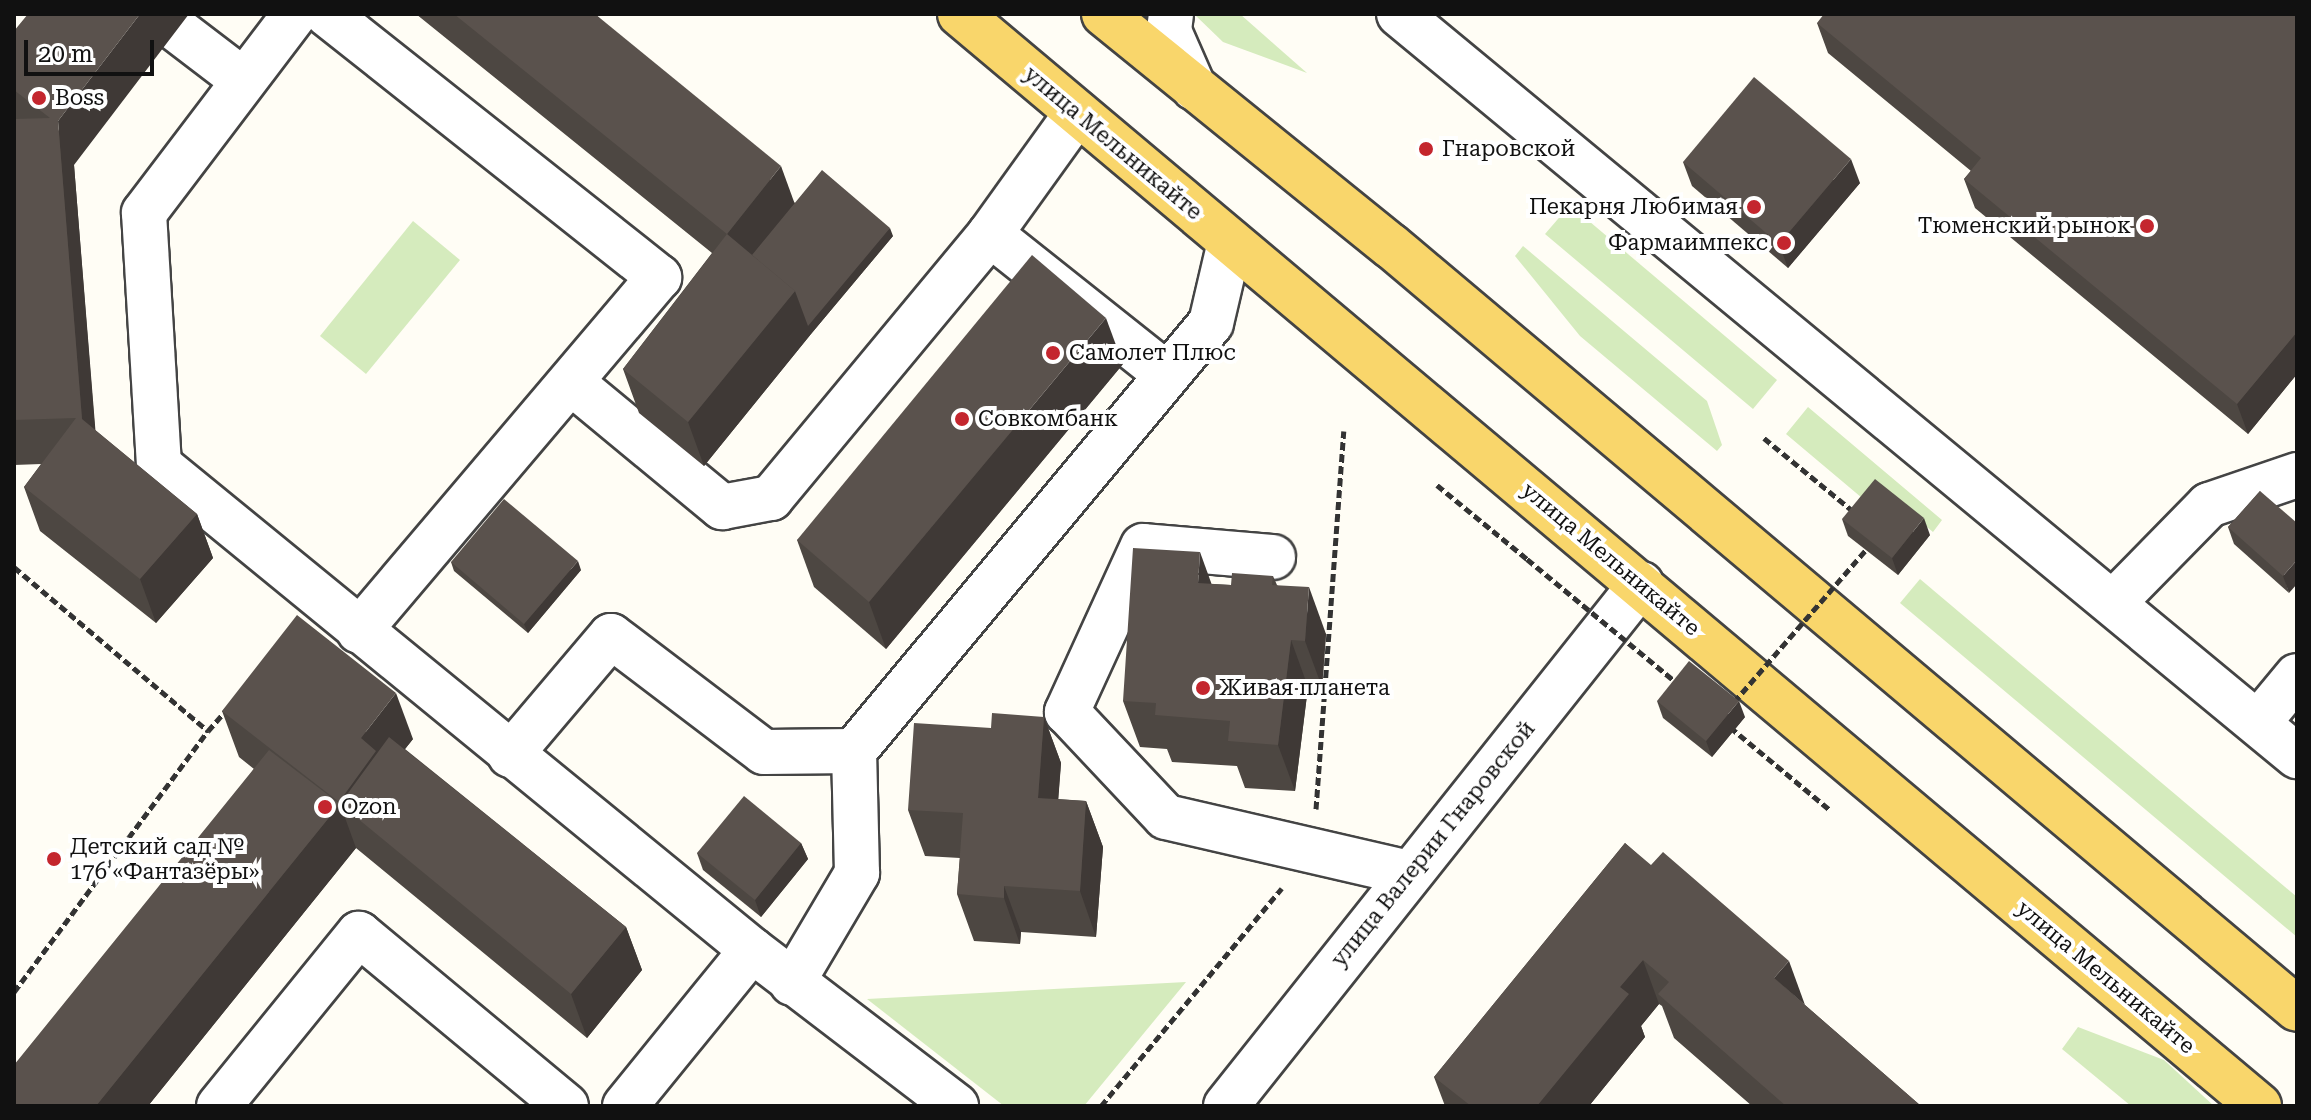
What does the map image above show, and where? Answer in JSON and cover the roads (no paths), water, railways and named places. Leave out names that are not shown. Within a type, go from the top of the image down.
[{"type":"main road","name":"улица Мельникайте","points":[[960,14],[2259,1106]]},
{"type":"main road","points":[[1104,14],[1391,246],[2297,1009]]},
{"type":"street","points":[[295,14],[144,213],[159,465],[792,983],[956,1106]]},
{"type":"street","points":[[327,14],[659,277],[359,631]]},
{"type":"street","points":[[1171,14],[1169,31],[1194,88]]},
{"type":"street","points":[[1399,14],[2297,756]]},
{"type":"street","points":[[176,29],[243,80]]},
{"type":"street","points":[[572,383],[722,507],[771,498],[990,234],[1077,113]]},
{"type":"street","points":[[990,234],[1166,374]]},
{"type":"street","points":[[792,983],[857,873],[854,751],[1211,323],[1230,242]]},
{"type":"street","points":[[2113,603],[2209,505],[2297,475]]},
{"type":"street","points":[[1273,557],[1143,546],[1067,712],[1166,817],[1408,873]]},
{"type":"street","name":"улица Валерии Гнаровской","points":[[1226,1106],[1408,873],[1641,584]]},
{"type":"street","points":[[510,755],[611,636],[764,752],[854,751]]},
{"type":"street","points":[[2258,723],[2297,676]]},
{"type":"street","points":[[219,1106],[359,934],[566,1106]]},
{"type":"street","points":[[625,1106],[752,950]]},
{"type":"place","name":"Boss","points":[[39,98]]},
{"type":"place","name":"Гнаровской","points":[[1426,149]]},
{"type":"place","name":"Пекарня Любимая","points":[[1754,207]]},
{"type":"place","name":"Тюменский рынок","points":[[2147,226]]},
{"type":"place","name":"Фармаимпекс","points":[[1784,243]]},
{"type":"place","name":"Самолет Плюс","points":[[1053,353]]},
{"type":"place","name":"Совкомбанк","points":[[962,419]]},
{"type":"place","name":"Живая планета","points":[[1203,688]]},
{"type":"place","name":"Ozon","points":[[325,807]]},
{"type":"place","name":"Детский сад № 176 «Фантазёры»","points":[[54,859]]}]
